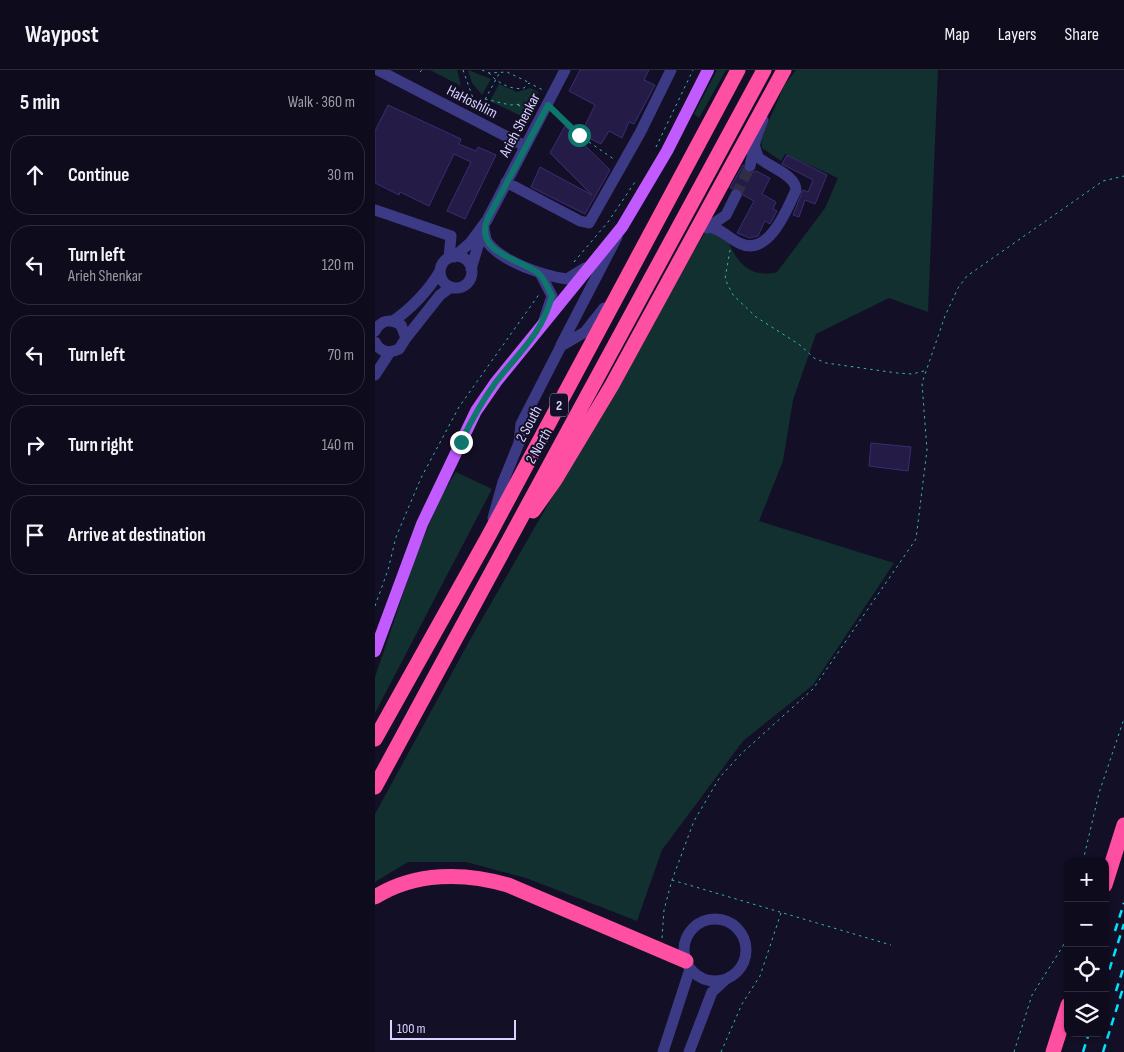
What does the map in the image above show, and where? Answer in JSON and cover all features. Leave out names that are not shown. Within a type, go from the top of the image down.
[{"type":"highway","name":"2 South","points":[[375,739],[488,537],[738,70]]},
{"type":"highway","name":"2 North","points":[[375,787],[764,70]]},
{"type":"highway","points":[[496,563],[555,480],[645,326],[782,73]]},
{"type":"highway","points":[[1109,872],[1124,825]]},
{"type":"highway","points":[[375,897],[403,884],[426,879],[467,876],[490,880],[507,885],[661,950],[688,965]]},
{"type":"highway","points":[[1053,1052],[1064,1018]]},
{"type":"main road","points":[[375,651],[422,524],[476,411],[496,382],[623,227],[667,151],[708,70]]},
{"type":"street","name":"HaHoshlim","points":[[378,70],[525,146]]},
{"type":"street","name":"Arieh Shenkar","points":[[471,269],[486,224],[546,101],[565,70]]},
{"type":"street","points":[[506,182],[586,223],[592,220],[671,70]]},
{"type":"street","points":[[750,166],[754,144],[782,73]]},
{"type":"street","points":[[708,227],[720,230],[737,242],[752,247],[759,245],[781,225],[796,190],[796,185],[792,179],[758,157],[754,144]]},
{"type":"street","points":[[645,326],[708,227],[726,215],[736,194]]},
{"type":"street","points":[[375,210],[451,236],[452,257]]},
{"type":"street","name":"Arieh Shenkar","points":[[452,257],[470,243],[486,224]]},
{"type":"street","points":[[486,224],[487,242],[498,252],[540,274],[567,279],[576,276],[598,258]]},
{"type":"street","points":[[488,537],[503,482],[519,443],[521,424],[623,227]]},
{"type":"street","points":[[474,256],[483,252],[498,252]]},
{"type":"street","points":[[375,342],[381,350],[390,352],[399,350],[405,338],[440,295],[451,287],[465,285],[470,278],[471,269],[463,258],[452,257],[443,263],[433,283],[403,314],[393,321],[377,327]]},
{"type":"street","points":[[561,346],[585,332],[636,262]]},
{"type":"street","points":[[440,271],[443,282],[451,287]]},
{"type":"street","points":[[540,274],[552,296],[542,326]]},
{"type":"street","points":[[393,321],[401,325],[405,338]]},
{"type":"street","points":[[375,375],[390,352]]},
{"type":"street","points":[[689,1052],[712,992],[740,969],[746,952],[741,934],[729,922],[709,920],[694,927],[686,939],[684,956],[688,965],[703,979],[725,980]]},
{"type":"street","points":[[663,1052],[688,965]]},
{"type":"path","points":[[463,70],[474,101]]},
{"type":"path","points":[[482,70],[489,73],[495,80],[521,89],[529,83]]},
{"type":"path","points":[[654,152],[693,70]]},
{"type":"path","points":[[482,105],[500,72]]},
{"type":"path","points":[[489,73],[507,72],[529,83],[579,135],[614,159]]},
{"type":"path","points":[[485,99],[499,104],[517,105],[533,101],[546,101]]},
{"type":"path","points":[[517,105],[532,112]]},
{"type":"path","points":[[571,264],[579,258],[608,222],[640,176]]},
{"type":"path","points":[[661,950],[664,910],[672,880],[694,821],[720,777],[741,754],[813,689],[916,539],[927,459],[926,431],[921,392],[925,370],[952,300],[967,276],[1103,181],[1124,176]]},
{"type":"path","points":[[732,244],[725,279],[733,295],[756,317],[800,345],[815,358],[826,363],[897,373],[912,374],[925,370]]},
{"type":"path","points":[[375,606],[396,537],[417,486],[459,407],[535,298],[547,286]]},
{"type":"path","points":[[1084,857],[1099,794],[1124,720]]},
{"type":"path","points":[[672,880],[891,945]]},
{"type":"path","points":[[721,1052],[742,1004],[760,976],[782,912]]},
{"type":"path","points":[[1014,1052],[1032,995],[1064,942]]},
{"type":"green space","points":[[430,70],[457,70],[461,86]]},
{"type":"green space","points":[[468,70],[491,79],[482,95],[472,83]]},
{"type":"green space","points":[[717,70],[726,70],[699,118],[694,114]]},
{"type":"green space","points":[[796,70],[938,70],[928,312],[889,298],[816,334],[793,400],[783,461],[759,521],[894,563],[813,685],[743,741],[662,850],[637,921],[526,878],[466,862],[408,862],[375,882],[375,814],[471,638],[705,232],[709,231],[725,238],[742,264],[752,271],[764,274],[777,272],[825,208],[838,178],[785,154],[781,161],[762,148],[761,139],[784,86]]},
{"type":"green space","points":[[499,84],[517,92],[530,88],[538,92],[525,118],[490,101]]},
{"type":"green space","points":[[456,472],[492,489],[375,713],[375,677],[416,556],[441,496]]},
{"type":"building","points":[[580,70],[649,70],[644,80],[655,85],[634,124],[629,122],[622,138],[609,131],[601,144],[581,134],[595,105],[569,91]]},
{"type":"building","points":[[388,105],[461,139],[459,144],[476,151],[478,147],[496,155],[465,219],[447,211],[471,162],[454,154],[429,206],[400,192],[399,195],[375,183],[375,131]]},
{"type":"building","points":[[565,126],[610,170],[585,214],[531,187],[540,167],[592,195],[550,153]]},
{"type":"building","points":[[787,155],[827,175],[815,204],[805,200],[799,217],[793,215],[803,190],[808,192],[813,180],[782,164]]},
{"type":"building","points":[[743,165],[748,173],[756,171],[770,178],[762,194],[776,202],[773,209],[777,211],[770,224],[765,221],[758,236],[750,238],[737,233],[754,201],[743,195],[740,189],[730,188]]},
{"type":"building","points":[[871,443],[911,447],[908,471],[869,466]]},
{"type":"tunnel","points":[[736,195],[750,166]]},
{"type":"railway","points":[[1115,931],[1124,903]]},
{"type":"railway","points":[[1109,971],[1124,924]]},
{"type":"railway","points":[[1116,991],[1124,966]]},
{"type":"railway","points":[[1103,1052],[1124,985]]},
{"type":"railway","points":[[1083,1052],[1088,1037]]},
{"type":"route","points":[[461,442],[476,411],[496,382],[542,326],[552,296],[540,274],[498,252],[487,242],[484,228],[487,220],[548,105],[579,135]]}]
